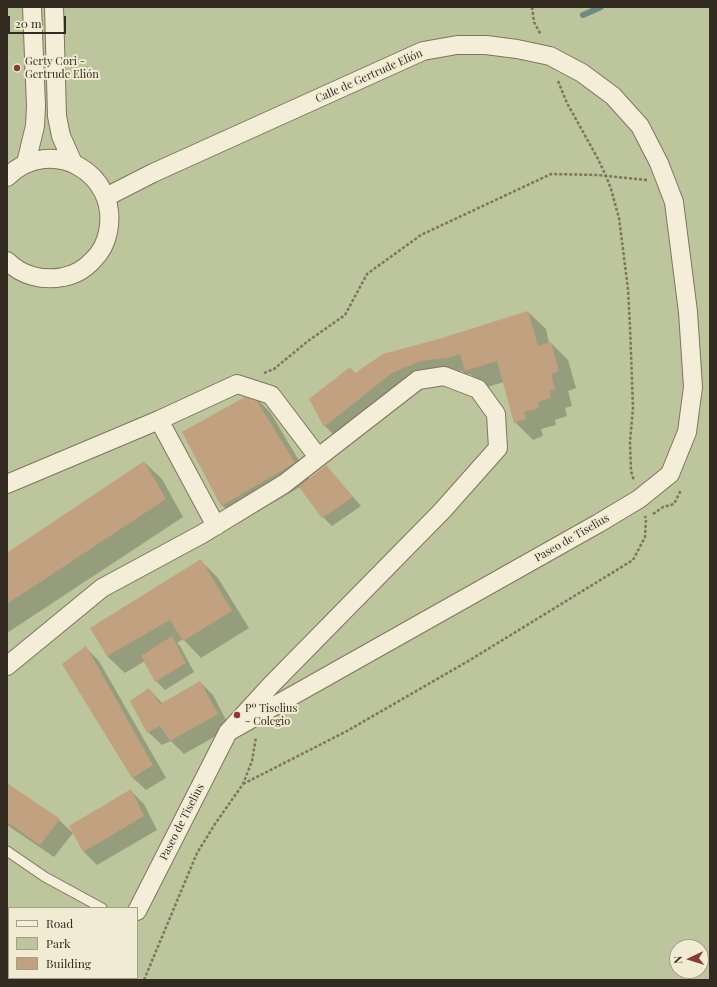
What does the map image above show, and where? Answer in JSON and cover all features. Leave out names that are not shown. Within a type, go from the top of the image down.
[{"type":"street","points":[[26,163],[35,126],[36,106],[32,7]]},
{"type":"street","points":[[54,7],[57,116],[62,136],[73,163]]},
{"type":"street","name":"Calle de Gertrude Elión","points":[[106,197],[153,173],[423,51],[457,45],[524,50],[550,56],[582,73],[613,96],[640,126],[659,163],[674,202]]},
{"type":"street","points":[[7,176],[26,163],[47,158],[66,160],[73,163],[92,176],[100,186],[106,197],[110,224],[107,238],[97,256],[77,273],[56,279],[41,278],[28,275],[7,261]]},
{"type":"street","name":"Paseo de Tiselius","points":[[228,732],[599,524],[638,499],[670,474],[687,432],[693,387],[688,312],[674,202]]},
{"type":"street","name":"Paseo de Tiselius","points":[[7,666],[102,588],[216,526],[284,484],[418,380],[444,376],[478,389],[496,414],[498,448],[442,511],[271,685],[228,732],[138,910]]},
{"type":"street","points":[[7,484],[159,420],[237,384],[271,394],[318,457]]},
{"type":"street","points":[[159,420],[216,526]]},
{"type":"lane","points":[[7,851],[45,877],[100,907]]},
{"type":"path","points":[[532,7],[534,22],[544,41]]},
{"type":"path","points":[[243,784],[347,731],[464,664],[633,560],[645,537],[646,519],[638,499],[631,471],[630,442],[633,393],[628,289],[619,218],[606,176],[567,103],[555,75]]},
{"type":"path","points":[[237,384],[274,369],[308,341],[345,315],[367,274],[421,235],[551,174],[606,176],[653,181]]},
{"type":"path","points":[[646,519],[663,507],[674,504],[684,484]]},
{"type":"path","points":[[144,980],[197,853],[243,784],[252,761],[259,714]]},
{"type":"green space","points":[[7,7],[710,7],[710,980],[7,980]]},
{"type":"building","points":[[528,311],[538,346],[551,342],[559,371],[551,374],[555,389],[549,391],[551,398],[538,402],[539,408],[524,412],[526,419],[514,423],[497,361],[465,371],[460,354],[448,358],[421,361],[392,373],[324,427],[309,399],[350,367],[355,373],[383,354],[442,338]]},
{"type":"building","points":[[252,393],[295,463],[221,506],[182,432]]},
{"type":"building","points":[[144,461],[166,499],[7,604],[7,553]]},
{"type":"building","points":[[326,465],[353,497],[322,518],[299,487]]},
{"type":"building","points":[[201,559],[232,611],[183,641],[170,620],[107,656],[90,628]]},
{"type":"building","points":[[172,636],[186,663],[155,682],[141,656]]},
{"type":"building","points":[[86,646],[153,765],[132,778],[62,664]]},
{"type":"building","points":[[200,681],[218,714],[170,741],[160,726],[147,733],[130,701],[149,688],[160,704]]},
{"type":"building","points":[[7,783],[60,819],[40,845],[7,822]]},
{"type":"building","points":[[131,789],[144,816],[83,852],[69,826]]},
{"type":"waterway","points":[[583,15],[601,7]]},
{"type":"place","name":"Gerty Cori - Gertrude Elión","points":[[17,68]]},
{"type":"place","name":"Pº Tiselius - Colegio","points":[[237,715]]}]
